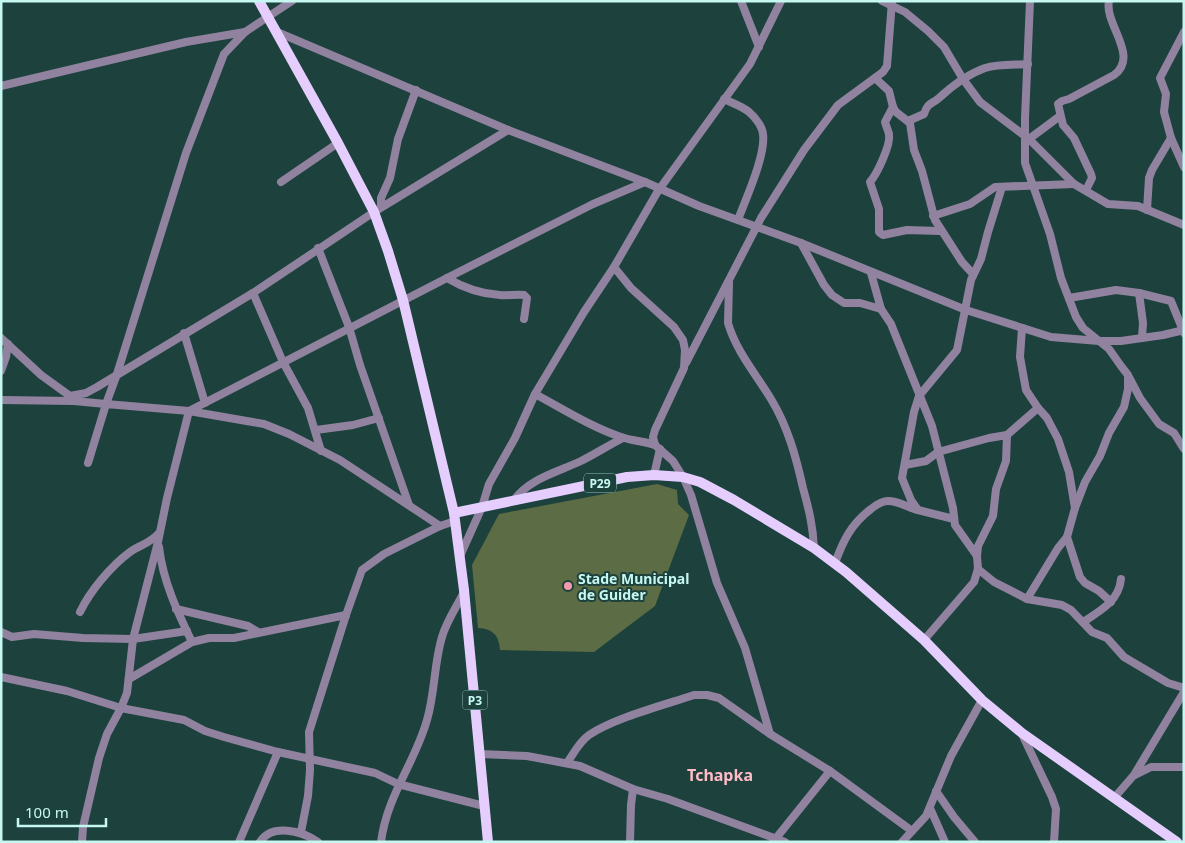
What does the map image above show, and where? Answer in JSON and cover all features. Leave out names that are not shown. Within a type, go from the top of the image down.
[{"type":"main road","points":[[259,1],[338,143],[378,209],[388,252],[403,300],[454,517]]},
{"type":"main road","name":"P29","points":[[454,517],[482,507],[627,477],[654,475],[683,477],[700,482],[734,500],[814,548],[835,563],[924,640],[982,700],[1022,733],[1177,842]]},
{"type":"main road","name":"P3","points":[[454,517],[464,590],[488,842]]},
{"type":"street","points":[[88,463],[186,153],[217,69],[224,54],[245,32],[292,1]]},
{"type":"street","points":[[741,1],[759,47]]},
{"type":"street","points":[[459,559],[490,484],[535,394],[574,328],[614,267],[660,188],[750,64],[781,1]]},
{"type":"street","points":[[882,1],[892,4],[905,12],[928,30],[951,57],[973,94],[987,109],[1027,138],[1074,184],[1108,204],[1131,205],[1184,225]]},
{"type":"street","points":[[1030,1],[1025,164],[1050,234],[1055,257],[1069,298],[1076,317],[1083,328],[1109,349],[1159,424],[1174,433],[1184,449]]},
{"type":"street","points":[[1086,190],[1092,178],[1091,174],[1074,138],[1063,125],[1059,102],[1114,75],[1122,66],[1121,42],[1110,15],[1109,1]]},
{"type":"street","points":[[770,734],[745,648],[717,583],[696,512],[683,477],[673,461],[657,447],[653,438],[684,368],[756,226],[804,150],[833,111],[883,72],[886,66],[892,4]]},
{"type":"street","points":[[1,86],[186,42],[245,32]]},
{"type":"street","points":[[277,32],[508,130],[645,182],[699,206],[801,243],[966,310],[1051,337],[1121,341],[1183,331],[1171,301],[1139,293],[1116,290],[1069,298]]},
{"type":"street","points":[[1183,166],[1171,138],[1164,112],[1166,94],[1160,78],[1181,42],[1184,32]]},
{"type":"street","points":[[908,121],[924,114],[926,107],[937,100],[946,90],[984,68],[1028,64]]},
{"type":"street","points":[[874,78],[888,91],[896,112],[908,121],[914,150],[922,171],[933,216],[940,231],[973,274]]},
{"type":"street","points":[[378,209],[390,178],[398,139],[416,90]]},
{"type":"street","points":[[724,99],[748,111],[763,132],[764,144],[738,220]]},
{"type":"street","points":[[893,107],[885,122],[889,134],[888,141],[877,173],[870,182],[879,209],[879,232],[883,234],[907,230],[940,231]]},
{"type":"street","points":[[1027,138],[1060,116]]},
{"type":"street","points":[[72,398],[86,393],[253,292],[378,209],[508,130]]},
{"type":"street","points":[[1147,210],[1149,178],[1171,138]]},
{"type":"street","points":[[281,182],[338,143]]},
{"type":"street","points":[[82,842],[83,828],[98,758],[107,734],[121,708],[129,679],[133,639],[189,411],[593,204],[645,182]]},
{"type":"street","points":[[933,216],[970,204],[995,187],[1074,184]]},
{"type":"street","points":[[918,510],[903,484],[902,478],[914,412],[919,396],[957,350],[973,274],[981,259],[1002,187]]},
{"type":"street","points":[[801,243],[824,285],[832,295],[844,303],[860,303],[881,309]]},
{"type":"street","points":[[318,248],[349,328],[399,480],[410,506]]},
{"type":"street","points":[[614,267],[631,288],[674,327],[683,340],[685,350],[684,368]]},
{"type":"street","points":[[871,273],[881,309],[890,324],[932,426],[958,530],[977,556]]},
{"type":"street","points":[[447,278],[457,284],[487,293],[499,295],[524,294],[527,298],[524,319]]},
{"type":"street","points":[[730,279],[729,328],[740,350],[783,421],[793,445],[814,529],[814,548]]},
{"type":"street","points":[[253,292],[283,362],[308,408],[321,451]]},
{"type":"street","points":[[1139,293],[1143,323],[1142,338]]},
{"type":"street","points":[[1022,328],[1020,357],[1026,390],[1058,439],[1069,472],[1075,508]]},
{"type":"street","points":[[184,333],[205,403]]},
{"type":"street","points":[[1,338],[41,375],[72,398]]},
{"type":"street","points":[[1,371],[8,344]]},
{"type":"street","points":[[1027,599],[1058,548],[1067,537],[1085,482],[1124,407],[1128,389],[1128,375]]},
{"type":"street","points":[[535,394],[578,418],[623,438],[657,447]]},
{"type":"street","points":[[1,400],[72,398],[106,404],[189,411],[264,424],[289,434],[340,460],[440,526]]},
{"type":"street","points":[[905,465],[926,461],[938,452],[988,438],[1007,435],[1038,408]]},
{"type":"street","points":[[316,430],[353,425],[379,418]]},
{"type":"street","points":[[924,640],[974,582],[978,570],[978,546],[993,516],[996,489],[1006,461],[1007,435]]},
{"type":"street","points":[[514,500],[522,490],[534,482],[582,460],[623,438]]},
{"type":"street","points":[[654,475],[657,447]]},
{"type":"street","points":[[835,563],[849,531],[859,518],[876,505],[890,501],[954,519]]},
{"type":"street","points":[[301,832],[308,796],[309,732],[362,570],[372,562],[454,517]]},
{"type":"street","points":[[80,612],[87,598],[124,556],[152,541],[160,531]]},
{"type":"street","points":[[1067,537],[1080,577],[1085,583],[1111,602]]},
{"type":"street","points":[[158,542],[165,578],[176,609],[192,642]]},
{"type":"street","points":[[978,570],[994,582],[1027,599],[1062,605],[1070,610],[1092,632],[1107,638],[1124,657],[1168,683],[1184,688]]},
{"type":"street","points":[[1083,622],[1111,602],[1117,594],[1121,579]]},
{"type":"street","points":[[381,842],[382,830],[388,809],[427,720],[442,636],[464,590]]},
{"type":"street","points":[[176,609],[248,626],[258,632]]},
{"type":"street","points":[[129,679],[192,642],[209,638],[226,639],[346,615]]},
{"type":"street","points":[[1,632],[12,637],[34,634],[83,638],[133,639],[187,630]]},
{"type":"street","points":[[1,677],[67,691],[121,708],[184,720],[205,731],[278,752],[310,757],[375,773],[398,784],[484,806]]},
{"type":"street","points":[[1114,798],[1134,776],[1184,692]]},
{"type":"street","points":[[568,763],[579,745],[588,736],[616,722],[694,695],[707,694],[719,698],[770,734],[830,771],[912,831]]},
{"type":"street","points":[[902,842],[926,816],[951,756],[982,700]]},
{"type":"street","points":[[1022,733],[1056,808],[1054,842]]},
{"type":"street","points":[[239,842],[278,752]]},
{"type":"street","points":[[480,754],[527,756],[568,763],[633,790],[668,799],[774,840],[785,842]]},
{"type":"street","points":[[1134,776],[1151,766],[1184,767]]},
{"type":"street","points":[[774,840],[830,771]]},
{"type":"street","points":[[630,841],[633,790]]},
{"type":"street","points":[[936,791],[954,817],[976,842]]},
{"type":"street","points":[[930,808],[945,842]]},
{"type":"street","points":[[260,842],[263,837],[277,832],[290,831],[301,832],[318,842]]},
{"type":"green space","name":"Stade Municipal de Guider","points":[[657,484],[677,490],[678,504],[689,515],[655,606],[594,652],[500,650],[494,633],[478,628],[472,565],[499,514]]},
{"type":"place","name":"Stade Municipal de Guider","points":[[568,586]]},
{"type":"district","name":"Tchapka","points":[[720,775]]}]
